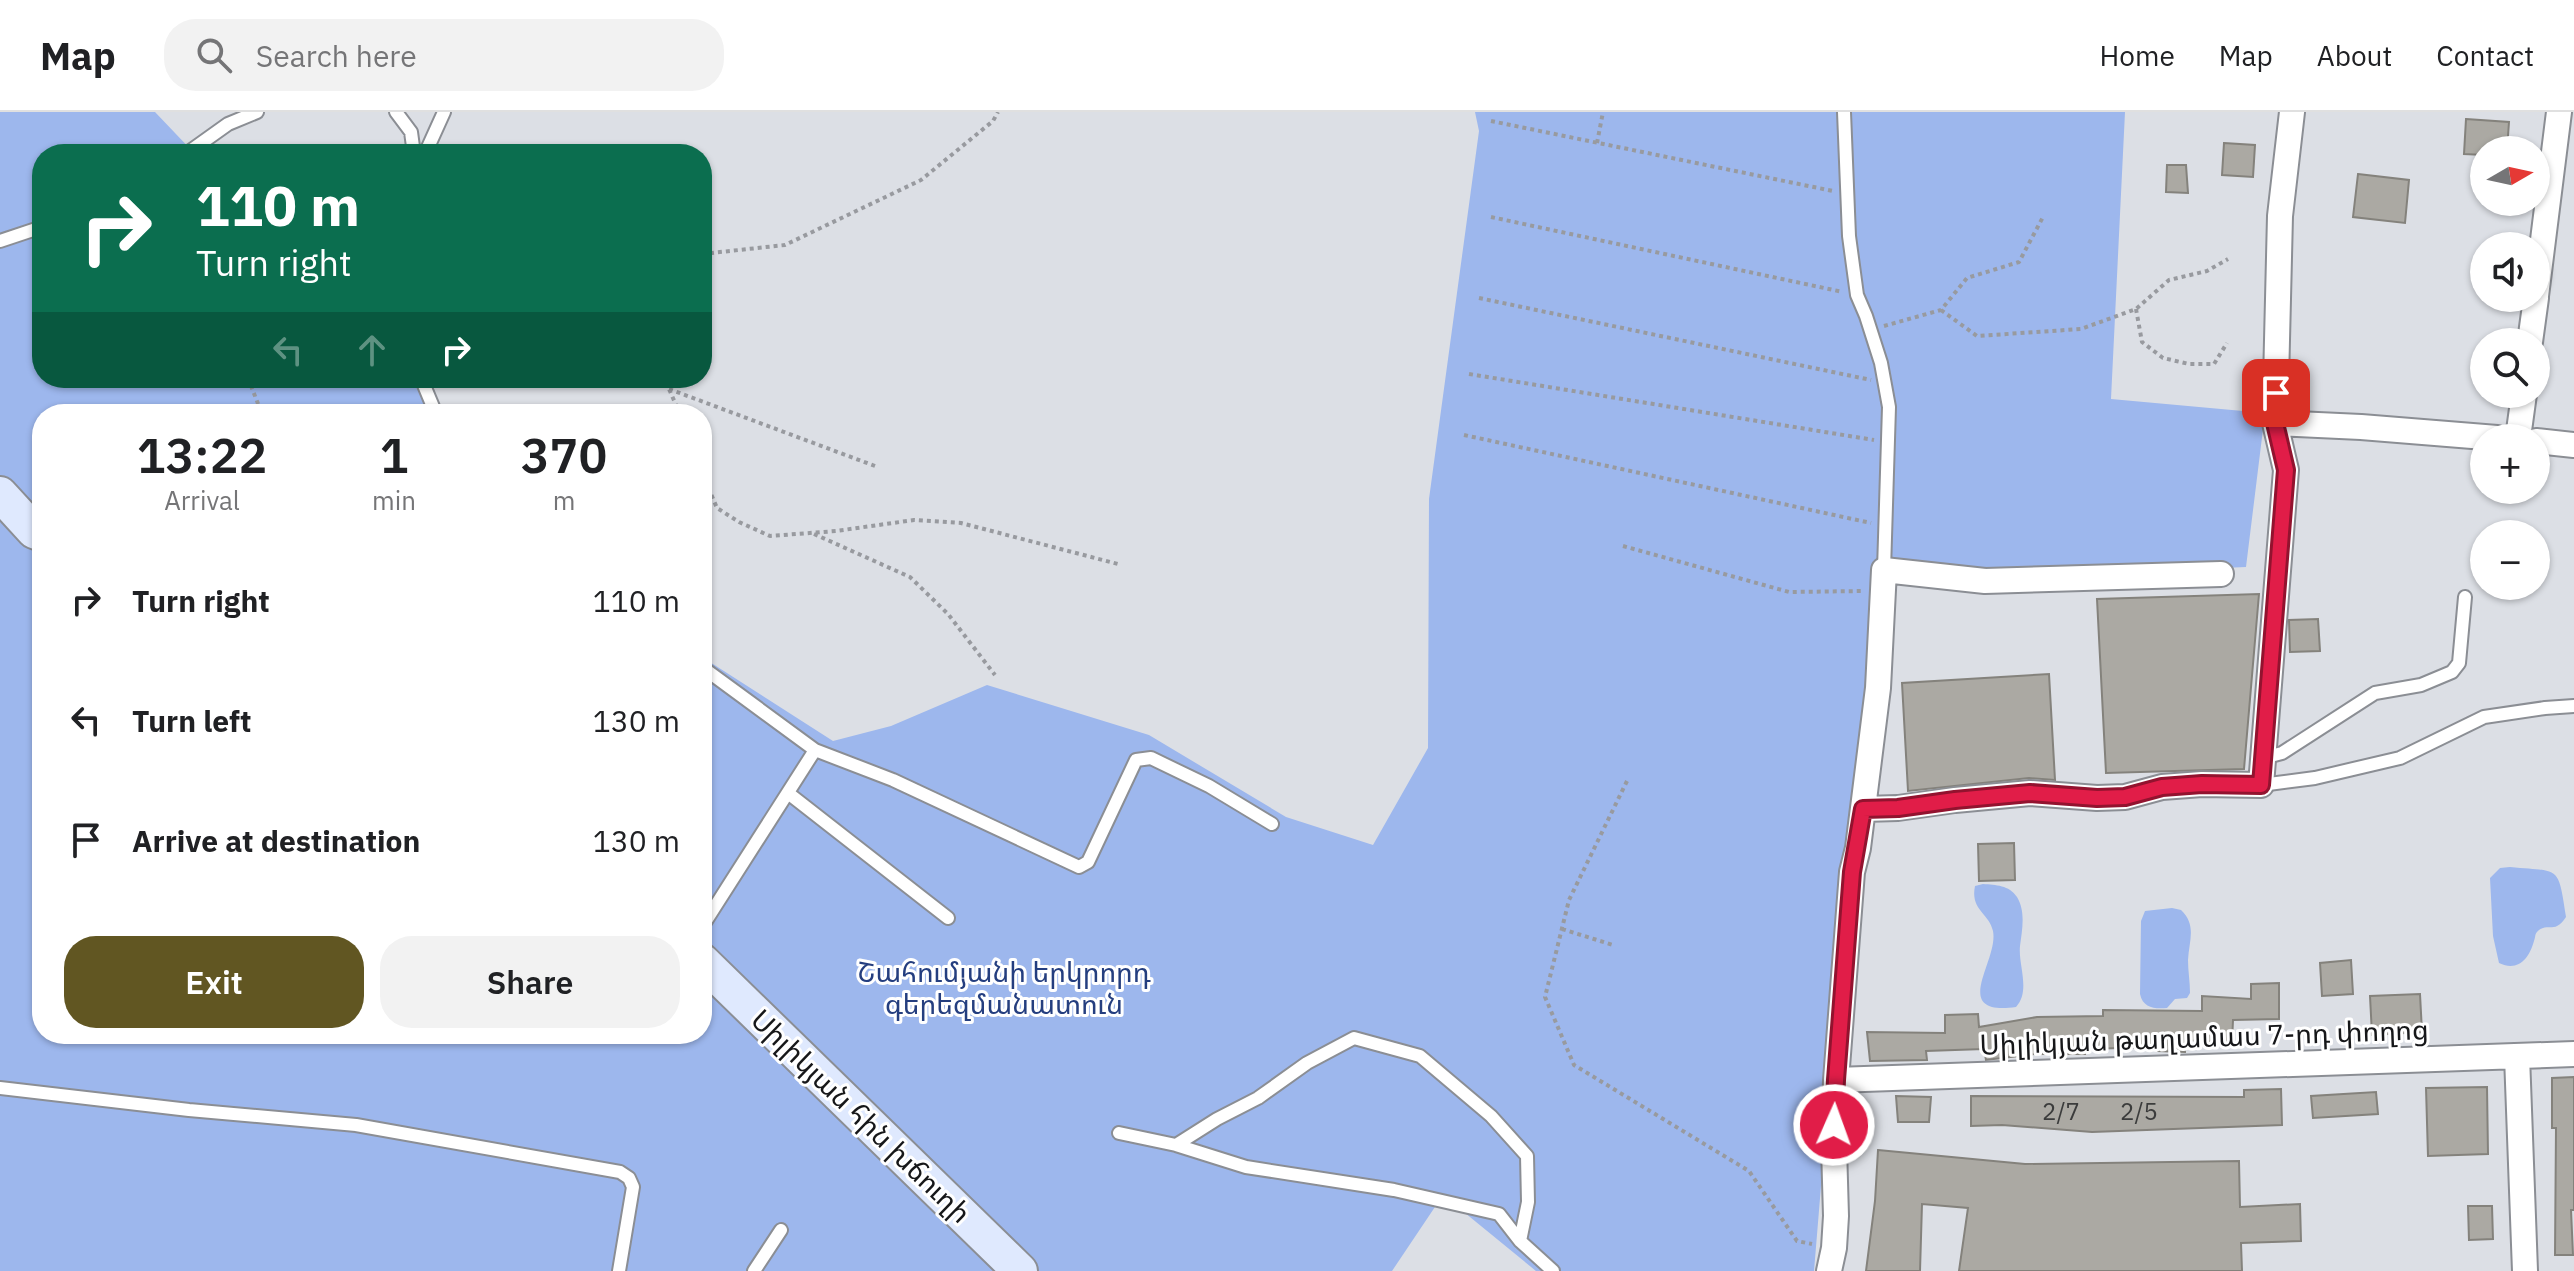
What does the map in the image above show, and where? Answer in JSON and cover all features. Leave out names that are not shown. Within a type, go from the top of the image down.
[{"type":"street","points":[[1863,809],[2030,793],[2097,798],[2125,797],[2162,787],[2261,785],[2286,470],[2275,423],[2280,216],[2292,112]]},
{"type":"street","points":[[2544,232],[2559,112]]},
{"type":"street","points":[[2275,423],[2470,436]]},
{"type":"street","points":[[2550,442],[2574,445]]},
{"type":"street","points":[[0,494],[32,529]]},
{"type":"street","points":[[1832,1259],[1836,1080],[1852,872],[1878,688],[1883,580],[1985,581],[2221,574]]},
{"type":"street","name":"Սիլիկյան հին խճուղի","points":[[712,971],[1020,1271]]},
{"type":"street","name":"Սիլիկյան թաղամաս 7-րդ փողոց","points":[[1836,1080],[2574,1054]]},
{"type":"street","points":[[2517,1056],[2525,1271]]},
{"type":"lane","points":[[200,144],[228,124],[257,112]]},
{"type":"lane","points":[[396,112],[411,132],[413,144]]},
{"type":"lane","points":[[430,144],[444,112]]},
{"type":"lane","points":[[1844,112],[1849,236],[1857,295],[1870,329],[1889,407],[1883,580]]},
{"type":"lane","points":[[0,241],[32,230]]},
{"type":"lane","points":[[2263,758],[2282,753],[2375,693],[2421,685],[2452,672],[2459,663],[2465,597]]},
{"type":"lane","points":[[712,674],[815,750],[893,780],[1079,867],[1088,862],[1136,760],[1151,758],[1209,786],[1272,824]]},
{"type":"lane","points":[[2261,785],[2315,778],[2400,758],[2484,717],[2574,706]]},
{"type":"lane","points":[[712,911],[815,750]]},
{"type":"lane","points":[[788,793],[948,918]]},
{"type":"lane","points":[[1176,1145],[1258,1098],[1307,1063],[1354,1038],[1406,1052],[1420,1056],[1491,1116],[1527,1156],[1528,1202],[1520,1241]]},
{"type":"lane","points":[[0,1088],[356,1125],[620,1172],[629,1178],[633,1187],[619,1271]]},
{"type":"lane","points":[[1119,1133],[1176,1145],[1246,1167],[1394,1190],[1499,1214],[1520,1241],[1553,1271]]},
{"type":"lane","points":[[754,1271],[781,1230]]},
{"type":"path","points":[[712,253],[785,245],[908,187],[993,121],[998,112]]},
{"type":"path","points":[[1597,143],[1603,112]]},
{"type":"path","points":[[1491,121],[1847,194]]},
{"type":"path","points":[[1491,217],[1857,295]]},
{"type":"path","points":[[1870,329],[1941,310],[1967,278],[2019,262],[2043,217]]},
{"type":"path","points":[[1941,310],[1977,336],[2081,329],[2136,309],[2169,280],[2207,271],[2228,259]]},
{"type":"path","points":[[1479,298],[1885,383]]},
{"type":"path","points":[[2136,309],[2142,342],[2163,358],[2189,364],[2214,364],[2227,343]]},
{"type":"path","points":[[1469,374],[1888,442]]},
{"type":"path","points":[[669,389],[676,404]]},
{"type":"path","points":[[669,389],[709,404]]},
{"type":"path","points":[[712,405],[875,466]]},
{"type":"path","points":[[1464,435],[1886,526]]},
{"type":"path","points":[[712,496],[717,508],[770,536],[914,520],[961,523],[1118,564]]},
{"type":"path","points":[[812,533],[910,577],[948,614],[995,675]]},
{"type":"path","points":[[1623,546],[1789,592],[1883,580]]},
{"type":"path","points":[[1627,781],[1569,900],[1545,997],[1574,1065],[1749,1171],[1797,1241],[1832,1259]]},
{"type":"path","points":[[1562,929],[1613,945]]},
{"type":"green space","name":"Շահումյանի երկրորդ գերեզմանատուն","points":[[0,112],[155,112],[185,144],[32,144],[32,388],[416,388],[432,404],[32,404],[32,1044],[712,1044],[712,663],[833,741],[891,726],[987,685],[1149,735],[1286,817],[1373,845],[1428,748],[1429,499],[1479,131],[1475,112],[2125,112],[2111,399],[2265,413],[2246,567],[2030,576],[1892,564],[1823,1162],[1814,1271],[1536,1271],[1443,1195],[1392,1271],[0,1271]]},
{"type":"green space","points":[[2500,868],[2539,869],[2554,874],[2561,888],[2566,917],[2555,927],[2539,930],[2526,958],[2512,966],[2499,963],[2493,936],[2490,878]]},
{"type":"green space","points":[[1983,884],[2010,890],[2022,909],[2020,953],[2023,993],[2016,1007],[1996,1008],[1985,1003],[1980,995],[1993,943],[1991,925],[1975,901],[1975,886]]},
{"type":"green space","points":[[2181,910],[2191,927],[2188,960],[2190,993],[2187,998],[2175,999],[2167,1008],[2154,1008],[2146,1005],[2140,994],[2141,921],[2145,911]]},
{"type":"building","points":[[2466,119],[2509,122],[2508,136],[2470,136],[2470,154],[2464,154]]},
{"type":"building","points":[[2224,143],[2255,145],[2253,177],[2222,175]]},
{"type":"building","points":[[2167,165],[2186,165],[2188,193],[2166,192]]},
{"type":"building","points":[[2358,174],[2409,180],[2405,223],[2353,217]]},
{"type":"building","points":[[2259,594],[2244,769],[2106,773],[2097,599]]},
{"type":"building","points":[[2318,619],[2320,651],[2290,652],[2289,620]]},
{"type":"building","points":[[2049,674],[2055,780],[2029,778],[1908,791],[1902,683]]},
{"type":"building","points":[[2014,843],[2015,880],[1979,881],[1978,844]]},
{"type":"building","points":[[2351,960],[2353,994],[2322,996],[2320,963]]},
{"type":"building","points":[[2279,983],[2279,1019],[2233,1020],[2232,1043],[2186,1040],[2185,1052],[2158,1051],[2158,1047],[2085,1049],[2085,1054],[2035,1054],[1986,1060],[1984,1049],[1926,1051],[1927,1060],[1870,1061],[1867,1032],[1945,1033],[1945,1015],[1978,1014],[1979,1027],[2037,1017],[2103,1016],[2103,1010],[2202,1011],[2202,996],[2251,999],[2251,984]]},
{"type":"building","points":[[2420,994],[2422,1032],[2372,1035],[2370,996]]},
{"type":"building","points":[[2574,1077],[2573,1255],[2555,1255],[2556,1128],[2552,1128],[2552,1078]]},
{"type":"building","points":[[2487,1087],[2488,1154],[2428,1156],[2426,1088]]},
{"type":"building","points":[[2281,1089],[2282,1125],[2092,1132],[2002,1125],[1971,1126],[1971,1096],[2244,1097],[2244,1090]]},
{"type":"building","points":[[2376,1092],[2378,1114],[2313,1118],[2311,1096]]},
{"type":"building","points":[[1896,1096],[1931,1097],[1929,1122],[1898,1122]]},
{"type":"building","points":[[1878,1150],[2025,1164],[2239,1161],[2240,1207],[2300,1204],[2301,1241],[2241,1243],[2242,1271],[1959,1271],[1968,1208],[1922,1204],[1920,1271],[1866,1271]]},
{"type":"building","points":[[2468,1206],[2492,1206],[2493,1239],[2469,1240]]},
{"type":"route","points":[[1834,1125],[1852,872],[1863,809],[2030,793],[2097,798],[2125,797],[2162,787],[2261,785],[2286,470],[2275,423],[2276,393]]}]
